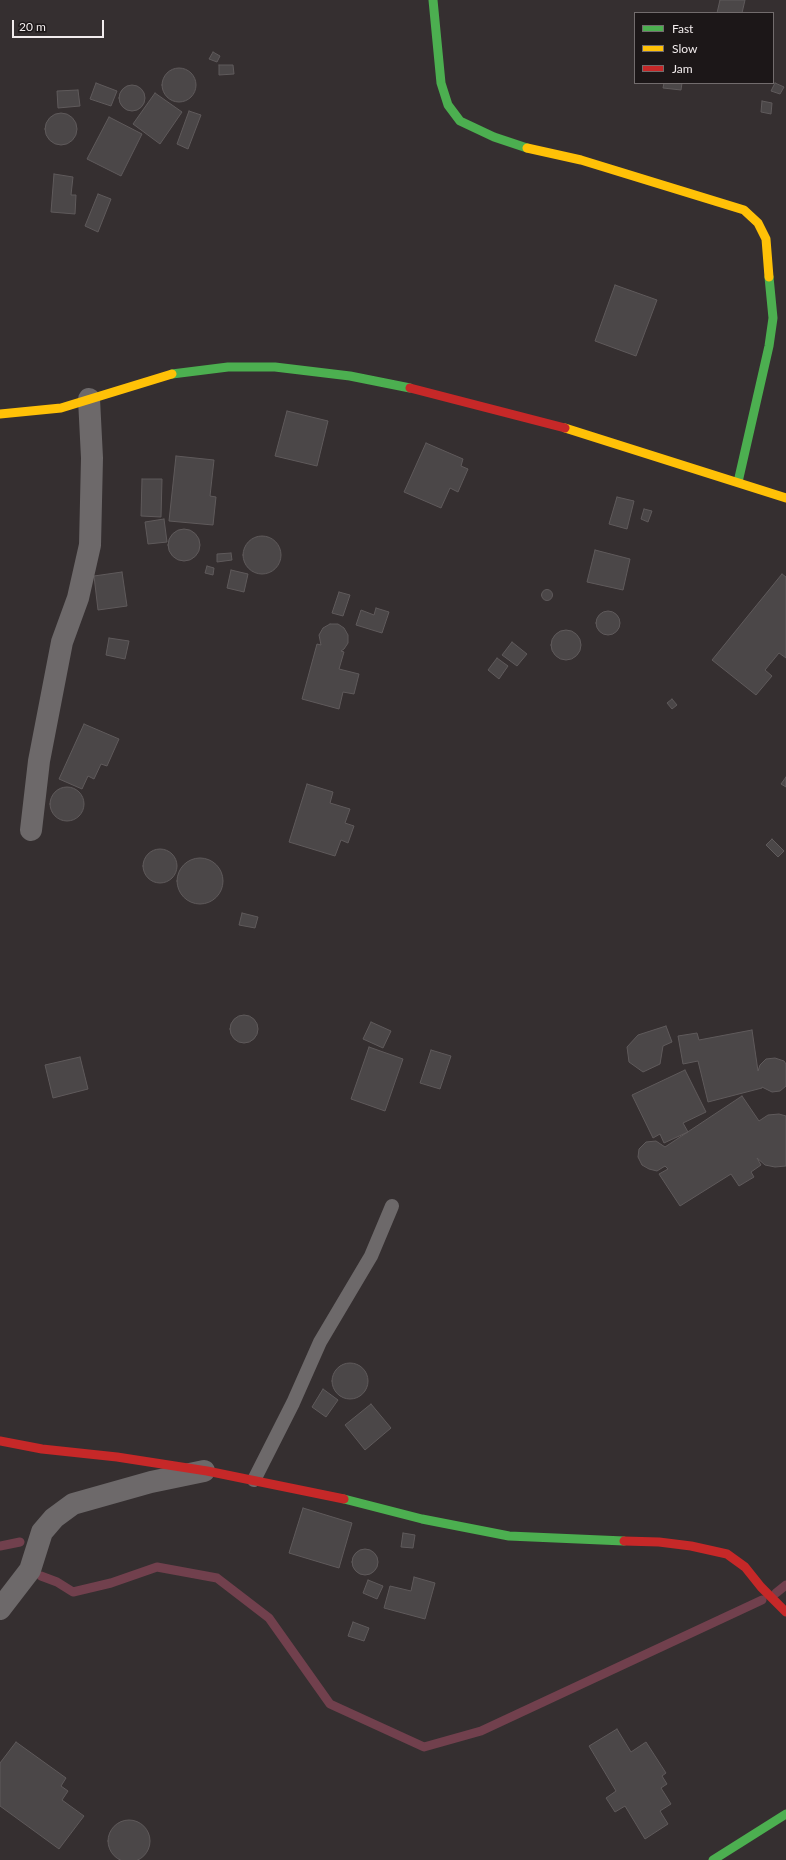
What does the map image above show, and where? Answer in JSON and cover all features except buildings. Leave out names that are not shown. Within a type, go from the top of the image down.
[{"type":"street","points":[[433,0],[441,83],[448,105],[460,121],[494,138],[523,147],[589,162],[744,210],[758,223],[766,239],[773,318],[769,346],[738,482]]},
{"type":"street","points":[[0,414],[61,408],[173,374],[228,367],[275,367],[342,376],[423,391],[563,427],[786,498]]},
{"type":"street","points":[[31,830],[39,761],[62,642],[78,598],[90,544],[92,458],[89,400]]},
{"type":"street","points":[[0,1440],[42,1449],[117,1457],[207,1471],[324,1494],[422,1518],[509,1536],[659,1542],[691,1546],[727,1554],[745,1567],[761,1587],[786,1612]]},
{"type":"street","points":[[0,1609],[30,1570],[42,1532],[54,1518],[73,1504],[151,1482],[207,1471]]},
{"type":"street","points":[[713,1860],[786,1814]]},
{"type":"lane","points":[[254,1480],[293,1403],[320,1342],[370,1256],[392,1206]]},
{"type":"waterway","points":[[0,1546],[20,1542]]},
{"type":"waterway","points":[[41,1576],[57,1582],[73,1592],[111,1583],[157,1567],[217,1578],[269,1618],[330,1704],[424,1747],[481,1731],[762,1600]]},
{"type":"waterway","points":[[776,1593],[786,1585]]},
{"type":"traffic: fast","points":[[433,0],[441,83],[448,105],[460,121],[494,137],[527,148]]},
{"type":"traffic: fast","points":[[738,482],[769,346],[773,318],[769,277]]},
{"type":"traffic: fast","points":[[172,374],[228,367],[275,367],[350,376],[410,388]]},
{"type":"traffic: fast","points":[[344,1499],[422,1519],[509,1536],[624,1541]]},
{"type":"traffic: fast","points":[[713,1860],[786,1814]]},
{"type":"traffic: slow","points":[[527,148],[581,160],[744,210],[758,223],[766,239],[769,277]]},
{"type":"traffic: slow","points":[[0,414],[61,408],[172,374]]},
{"type":"traffic: slow","points":[[565,428],[786,498]]},
{"type":"traffic: jam","points":[[410,388],[565,428]]},
{"type":"traffic: jam","points":[[0,1441],[42,1449],[117,1457],[207,1471],[344,1499]]},
{"type":"traffic: jam","points":[[624,1541],[659,1542],[691,1546],[727,1554],[745,1567],[761,1587],[786,1612]]}]
